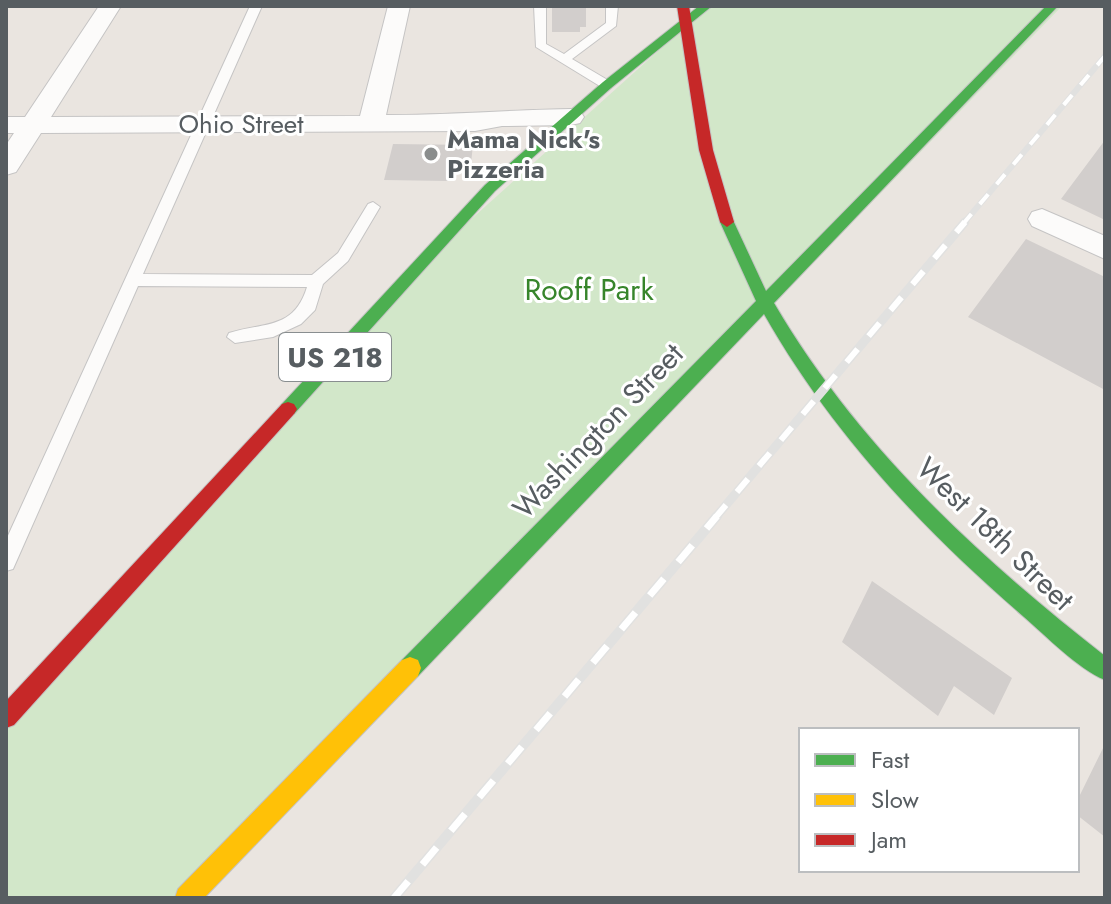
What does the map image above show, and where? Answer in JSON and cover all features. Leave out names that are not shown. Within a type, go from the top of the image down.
[{"type":"main road","name":"US 218","points":[[6,717],[490,188],[684,14],[706,6]]},
{"type":"main road","name":"Washington Street","points":[[187,898],[1052,6]]},
{"type":"main road","name":"West 18th Street","points":[[684,14],[718,197],[743,264],[785,342],[854,432],[957,543],[1020,602],[1105,669]]},
{"type":"street","points":[[6,166],[110,6]]},
{"type":"street","points":[[371,124],[399,6]]},
{"type":"street","name":"Ohio Street","points":[[6,125],[475,123],[502,118],[571,117]]},
{"type":"street","name":"Ohio Street","points":[[475,123],[496,129],[527,156]]},
{"type":"street","points":[[1042,219],[1105,248]]},
{"type":"lane","points":[[6,562],[256,6]]},
{"type":"lane","points":[[540,6],[540,45],[607,85]]},
{"type":"lane","points":[[564,60],[612,24],[612,6]]},
{"type":"lane","points":[[235,337],[273,331],[295,320],[309,306],[316,281],[343,257],[373,207]]},
{"type":"lane","points":[[134,280],[316,281]]},
{"type":"green space","name":"Rooff Park","points":[[708,6],[1062,6],[198,898],[6,898],[6,712],[407,277]]},
{"type":"building","points":[[552,6],[586,6],[586,27],[580,27],[580,32],[552,32]]},
{"type":"building","points":[[1105,140],[1105,220],[1061,199]]},
{"type":"building","name":"Mama Nick's Pizzeria","points":[[393,144],[473,145],[471,163],[448,181],[384,180]]},
{"type":"building","points":[[1026,239],[1105,277],[1105,390],[968,317]]},
{"type":"building","points":[[872,581],[1012,678],[994,715],[954,686],[938,716],[842,642]]},
{"type":"building","points":[[1105,744],[1105,837],[1079,817],[1079,797]]},
{"type":"railway","points":[[963,224],[1105,56]]},
{"type":"railway","points":[[715,518],[965,222]]},
{"type":"railway","points":[[394,898],[717,516]]},
{"type":"traffic: fast","points":[[288,409],[490,188],[607,85],[706,6]]},
{"type":"traffic: fast","points":[[410,668],[1052,6]]},
{"type":"traffic: fast","points":[[727,222],[758,289],[795,353],[837,414],[885,471],[991,575],[1105,669]]},
{"type":"traffic: slow","points":[[187,898],[410,668]]},
{"type":"traffic: jam","points":[[683,6],[706,150],[727,222]]},
{"type":"traffic: jam","points":[[6,717],[288,409]]},
{"type":"place","name":"Mama Nick's Pizzeria","points":[[431,154]]}]
